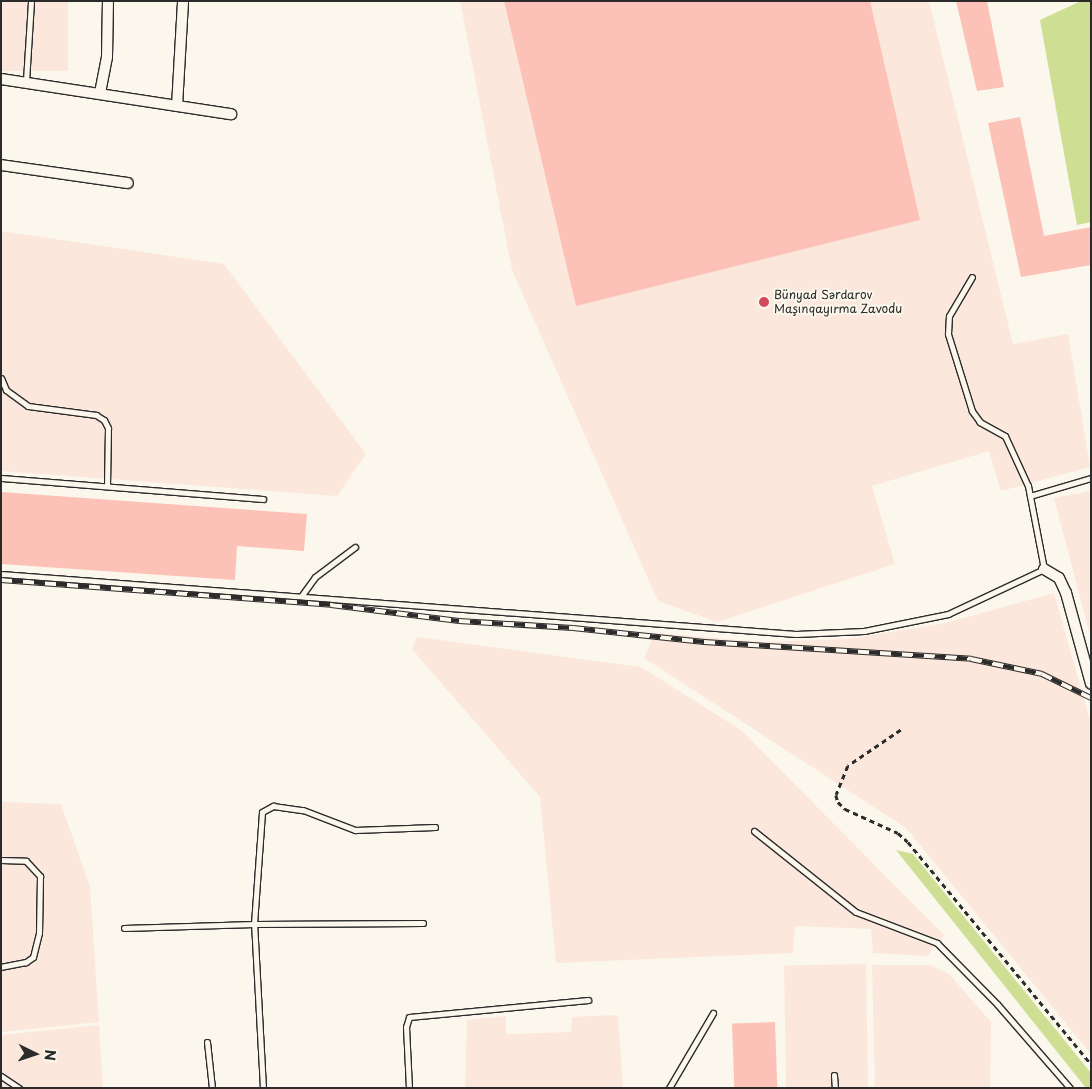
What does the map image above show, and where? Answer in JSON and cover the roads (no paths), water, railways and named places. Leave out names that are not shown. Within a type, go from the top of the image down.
[{"type":"street","points":[[100,93],[107,57],[108,1]]},
{"type":"street","points":[[177,106],[183,1]]},
{"type":"street","points":[[1,79],[26,81],[231,114]]},
{"type":"street","points":[[1,166],[128,183]]},
{"type":"street","points":[[1044,569],[1059,578],[1066,593],[1091,684]]},
{"type":"lane","points":[[26,81],[31,1]]},
{"type":"lane","points":[[1,574],[302,595],[644,625],[836,635],[948,614],[1044,569],[1030,496],[1005,436],[980,422],[972,411],[948,334],[949,316],[972,277]]},
{"type":"lane","points":[[1,378],[6,390],[28,406],[96,415],[104,420],[108,428],[107,485]]},
{"type":"lane","points":[[1,478],[263,499]]},
{"type":"lane","points":[[1030,496],[1091,478]]},
{"type":"lane","points":[[302,595],[315,577],[355,546]]},
{"type":"lane","points":[[263,1088],[254,924],[262,812],[267,807],[322,815],[355,830],[435,826]]},
{"type":"lane","points":[[754,830],[856,912],[937,944],[997,1004],[1070,1088]]},
{"type":"lane","points":[[1,860],[26,861],[40,876],[40,933],[33,957],[26,962],[1,967]]},
{"type":"lane","points":[[124,928],[254,924],[424,923]]},
{"type":"lane","points":[[408,1088],[406,1027],[410,1017],[588,1000]]},
{"type":"lane","points":[[669,1088],[713,1013]]},
{"type":"lane","points":[[207,1042],[212,1088]]},
{"type":"lane","points":[[834,1074],[835,1088]]},
{"type":"lane","points":[[1,1076],[19,1088]]},
{"type":"railway","points":[[1,580],[331,605],[459,621],[573,628],[704,642],[971,659],[1042,674],[1091,698]]},
{"type":"place","name":"Bünyad Sərdarov Maşınqayırma Zavodu","points":[[764,302]]}]
